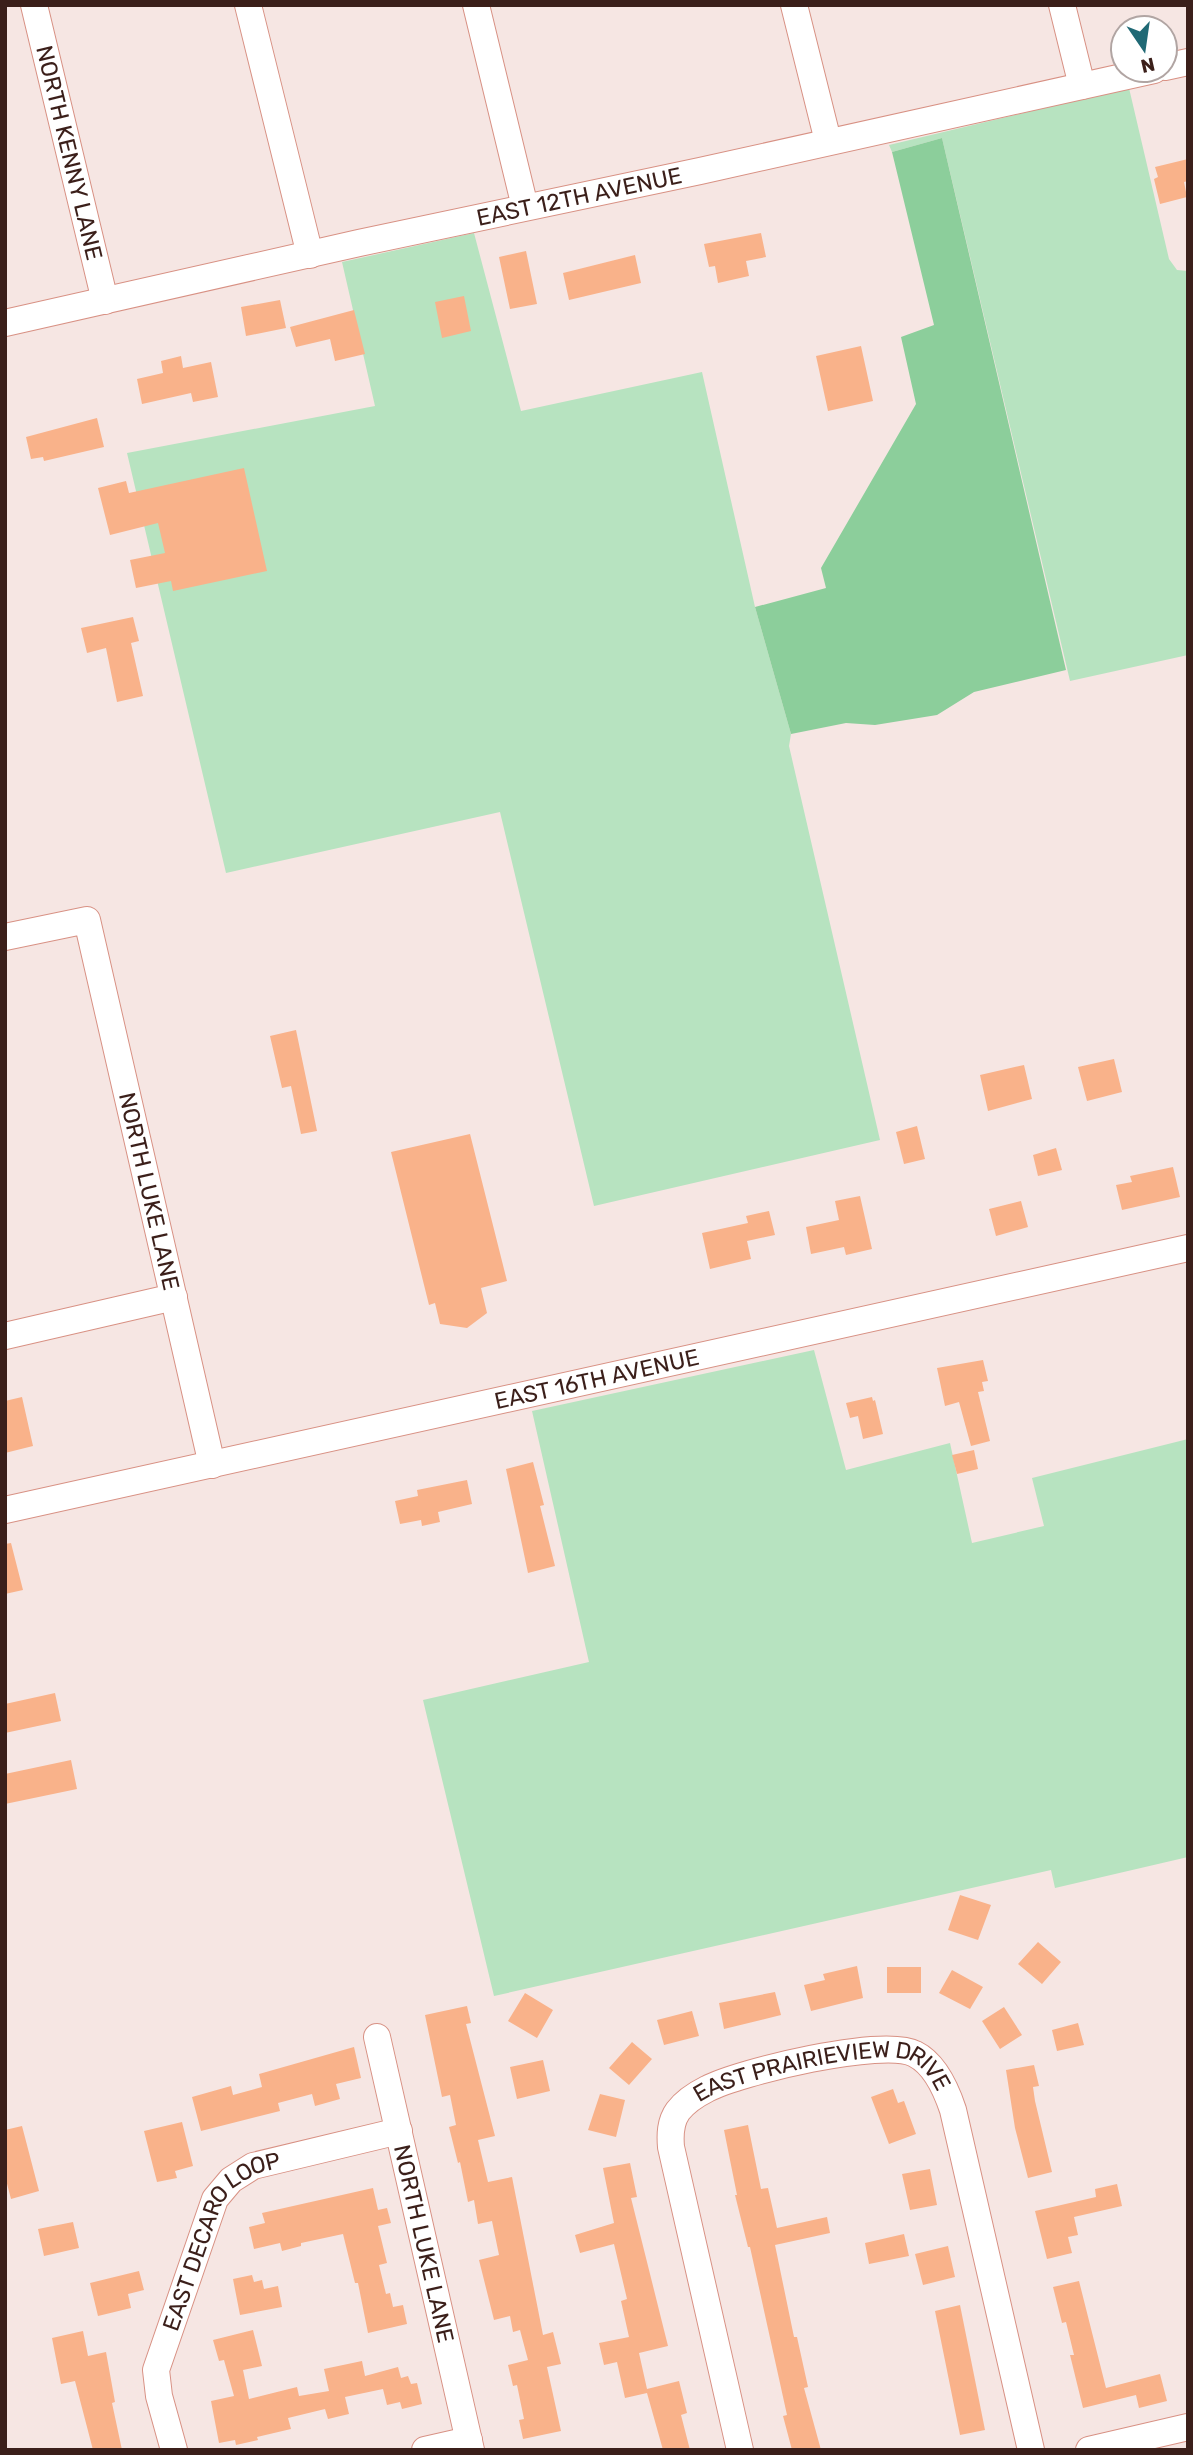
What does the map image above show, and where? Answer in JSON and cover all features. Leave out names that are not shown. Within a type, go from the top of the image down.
[{"type":"street","name":"NORTH KENNY LANE","points":[[34,5],[105,301]]},
{"type":"street","points":[[248,5],[310,255]]},
{"type":"street","points":[[477,5],[525,207]]},
{"type":"street","points":[[794,5],[828,141]]},
{"type":"street","points":[[1062,5],[1082,86]]},
{"type":"street","name":"EAST 12TH AVENUE","points":[[5,323],[1109,80]]},
{"type":"street","name":"NORTH LUKE LANE","points":[[5,937],[87,920],[212,1465]]},
{"type":"street","name":"EAST 16TH AVENUE","points":[[5,1510],[1188,1248]]},
{"type":"street","points":[[5,1336],[174,1297]]},
{"type":"street","name":"NORTH LUKE LANE","points":[[377,2037],[470,2445]]},
{"type":"street","name":"EAST PRAIRIEVIEW DRIVE","points":[[740,2450],[671,2147],[670,2129],[676,2113],[708,2088],[768,2070],[834,2054],[900,2049],[914,2053],[925,2061],[947,2092],[953,2110],[1031,2450]]},
{"type":"street","name":"EAST DECARO LOOP","points":[[174,2450],[159,2396],[156,2370],[215,2199],[231,2180],[253,2166],[398,2131]]},
{"type":"street","points":[[1089,2450],[1188,2427]]},
{"type":"street","points":[[425,2450],[470,2445]]},
{"type":"green space","points":[[1129,88],[1169,259],[1177,270],[1188,271],[1188,655],[1070,681],[942,138],[892,152],[889,145]]},
{"type":"green space","points":[[942,138],[1066,670],[974,692],[937,715],[875,725],[846,723],[791,734],[755,607],[826,588],[821,568],[916,404],[901,337],[934,325],[892,152]]},
{"type":"green space","points":[[474,233],[521,411],[702,372],[755,607],[791,734],[789,746],[880,1140],[594,1206],[500,812],[226,873],[127,453],[375,406],[342,262]]},
{"type":"green space","points":[[814,1350],[846,1470],[950,1443],[972,1543],[1044,1526],[1032,1478],[1188,1439],[1188,1857],[1055,1888],[1051,1870],[494,1996],[423,1700],[589,1662],[532,1411]]},
{"type":"building","points":[[1188,159],[1188,181],[1184,182],[1187,197],[1160,204],[1154,179],[1158,177],[1155,167]]},
{"type":"building","points":[[761,233],[766,257],[746,261],[749,276],[718,283],[715,266],[709,267],[704,244]]},
{"type":"building","points":[[526,251],[537,304],[510,309],[499,257]]},
{"type":"building","points":[[635,255],[641,283],[569,300],[563,273]]},
{"type":"building","points":[[464,296],[471,331],[442,338],[435,302]]},
{"type":"building","points":[[280,300],[286,328],[246,336],[241,307]]},
{"type":"building","points":[[354,310],[365,354],[335,361],[330,339],[296,347],[290,327]]},
{"type":"building","points":[[861,346],[873,401],[828,411],[816,356]]},
{"type":"building","points":[[181,356],[183,368],[211,362],[218,397],[193,402],[191,393],[142,404],[137,379],[163,373],[161,361]]},
{"type":"building","points":[[97,418],[104,447],[44,461],[43,457],[31,459],[26,437]]},
{"type":"building","points":[[244,468],[267,571],[173,591],[171,581],[136,588],[130,560],[165,553],[158,523],[110,535],[98,488],[126,481],[129,493]]},
{"type":"building","points":[[133,617],[139,641],[131,643],[143,696],[117,702],[106,648],[87,653],[81,628]]},
{"type":"building","points":[[296,1030],[317,1131],[301,1134],[291,1086],[282,1088],[270,1036]]},
{"type":"building","points":[[1114,1059],[1122,1092],[1087,1101],[1078,1067]]},
{"type":"building","points":[[1024,1065],[1032,1099],[988,1111],[980,1075]]},
{"type":"building","points":[[917,1126],[925,1159],[904,1164],[896,1132]]},
{"type":"building","points":[[470,1134],[507,1281],[481,1288],[487,1313],[467,1328],[440,1324],[435,1303],[429,1305],[391,1152]]},
{"type":"building","points":[[1056,1148],[1062,1170],[1038,1176],[1033,1155]]},
{"type":"building","points":[[1173,1167],[1180,1197],[1122,1210],[1116,1185],[1132,1182],[1130,1176]]},
{"type":"building","points":[[860,1196],[872,1249],[846,1255],[844,1247],[811,1254],[806,1227],[839,1220],[835,1201]]},
{"type":"building","points":[[1021,1201],[1028,1227],[996,1236],[989,1209]]},
{"type":"building","points":[[769,1211],[775,1235],[747,1241],[751,1259],[710,1269],[702,1233],[748,1223],[746,1216]]},
{"type":"building","points":[[983,1360],[988,1381],[982,1382],[984,1391],[978,1392],[990,1441],[971,1446],[959,1402],[945,1406],[937,1368]]},
{"type":"building","points":[[22,1397],[33,1446],[5,1453],[5,1401]]},
{"type":"building","points":[[872,1397],[883,1434],[863,1439],[858,1416],[850,1418],[846,1403]]},
{"type":"building","points":[[974,1450],[978,1469],[957,1474],[952,1455]]},
{"type":"building","points":[[533,1462],[544,1505],[540,1506],[555,1566],[528,1573],[506,1469]]},
{"type":"building","points":[[467,1480],[472,1504],[438,1512],[440,1522],[422,1526],[421,1520],[400,1524],[395,1501],[418,1496],[417,1490]]},
{"type":"building","points":[[11,1543],[23,1590],[5,1594],[5,1544]]},
{"type":"building","points":[[55,1693],[61,1721],[5,1733],[5,1704]]},
{"type":"building","points":[[71,1760],[77,1789],[5,1804],[5,1774]]},
{"type":"building","points":[[960,1895],[991,1905],[978,1940],[948,1930]]},
{"type":"building","points":[[1038,1942],[1061,1962],[1042,1984],[1018,1964]]},
{"type":"building","points":[[857,1966],[863,1998],[811,2011],[804,1985],[825,1980],[823,1974]]},
{"type":"building","points":[[887,1967],[921,1967],[921,1993],[887,1993]]},
{"type":"building","points":[[952,1970],[983,1987],[970,2009],[939,1993]]},
{"type":"building","points":[[775,1992],[781,2015],[724,2029],[719,2003]]},
{"type":"building","points":[[525,1993],[553,2010],[537,2038],[508,2021]]},
{"type":"building","points":[[467,2006],[471,2023],[466,2024],[495,2136],[478,2140],[488,2182],[512,2177],[543,2335],[553,2332],[561,2364],[547,2367],[561,2431],[523,2439],[519,2420],[524,2419],[517,2385],[513,2386],[508,2365],[528,2360],[520,2330],[513,2332],[510,2316],[494,2320],[479,2260],[499,2255],[492,2221],[478,2224],[474,2200],[468,2202],[449,2127],[456,2125],[450,2095],[442,2097],[425,2015]]},
{"type":"building","points":[[1004,2007],[1022,2035],[1000,2049],[982,2021]]},
{"type":"building","points":[[692,2011],[699,2036],[664,2045],[657,2020]]},
{"type":"building","points":[[1078,2023],[1084,2045],[1057,2051],[1052,2030]]},
{"type":"building","points":[[632,2042],[652,2059],[629,2085],[609,2068]]},
{"type":"building","points":[[354,2047],[361,2078],[336,2084],[340,2099],[315,2106],[312,2094],[278,2103],[280,2111],[201,2131],[192,2097],[231,2086],[233,2095],[262,2087],[259,2074]]},
{"type":"building","points":[[543,2060],[550,2091],[517,2099],[510,2067]]},
{"type":"building","points":[[1034,2065],[1039,2086],[1033,2087],[1035,2101],[1052,2172],[1028,2178],[1015,2128],[1006,2070]]},
{"type":"building","points":[[893,2089],[898,2103],[904,2101],[916,2134],[889,2144],[871,2097]]},
{"type":"building","points":[[600,2094],[625,2100],[616,2137],[588,2130]]},
{"type":"building","points":[[182,2122],[193,2166],[175,2171],[177,2178],[157,2182],[144,2131]]},
{"type":"building","points":[[748,2125],[761,2189],[768,2188],[777,2228],[827,2217],[830,2233],[775,2245],[794,2337],[797,2337],[808,2387],[804,2388],[821,2450],[792,2450],[783,2416],[787,2415],[750,2247],[735,2195],[724,2130]]},
{"type":"building","points":[[22,2126],[39,2191],[11,2199],[5,2176],[5,2130]]},
{"type":"building","points":[[630,2163],[637,2197],[631,2198],[668,2346],[639,2353],[647,2389],[679,2381],[687,2413],[681,2415],[690,2450],[663,2450],[647,2393],[625,2398],[617,2362],[604,2365],[599,2343],[629,2337],[621,2301],[627,2299],[614,2244],[580,2253],[575,2235],[614,2223],[603,2168]]},
{"type":"building","points":[[930,2169],[937,2205],[910,2210],[902,2174]]},
{"type":"building","points":[[1117,2184],[1122,2206],[1074,2217],[1078,2235],[1068,2237],[1072,2253],[1047,2259],[1035,2211],[1096,2197],[1095,2189]]},
{"type":"building","points":[[373,2188],[378,2210],[387,2208],[391,2223],[378,2226],[387,2263],[379,2265],[386,2294],[390,2293],[393,2307],[403,2305],[407,2324],[368,2333],[358,2283],[355,2283],[343,2234],[301,2243],[301,2246],[282,2251],[280,2243],[254,2249],[249,2227],[265,2223],[262,2213]]},
{"type":"building","points":[[73,2222],[79,2248],[44,2256],[38,2229]]},
{"type":"building","points":[[904,2234],[909,2256],[869,2264],[865,2243]]},
{"type":"building","points":[[948,2246],[955,2277],[923,2285],[915,2254]]},
{"type":"building","points":[[139,2271],[144,2290],[128,2294],[131,2308],[98,2316],[90,2283]]},
{"type":"building","points":[[252,2275],[254,2282],[262,2280],[264,2289],[278,2286],[282,2307],[240,2315],[233,2279]]},
{"type":"building","points":[[1079,2281],[1106,2388],[1160,2374],[1167,2401],[1139,2408],[1136,2395],[1083,2408],[1070,2355],[1074,2355],[1066,2322],[1062,2323],[1053,2287]]},
{"type":"building","points":[[960,2305],[985,2430],[960,2435],[935,2311]]},
{"type":"building","points":[[253,2330],[262,2366],[243,2370],[249,2399],[297,2387],[299,2396],[329,2391],[324,2369],[362,2361],[365,2376],[398,2367],[401,2378],[408,2376],[411,2384],[417,2383],[422,2404],[402,2409],[400,2402],[387,2405],[383,2389],[345,2397],[349,2414],[328,2419],[325,2409],[288,2418],[291,2429],[257,2437],[258,2440],[236,2445],[235,2440],[219,2443],[211,2401],[234,2396],[224,2360],[219,2361],[213,2340]]},
{"type":"building","points":[[83,2331],[88,2356],[106,2352],[115,2402],[112,2403],[122,2450],[93,2450],[75,2381],[61,2384],[52,2338]]}]
